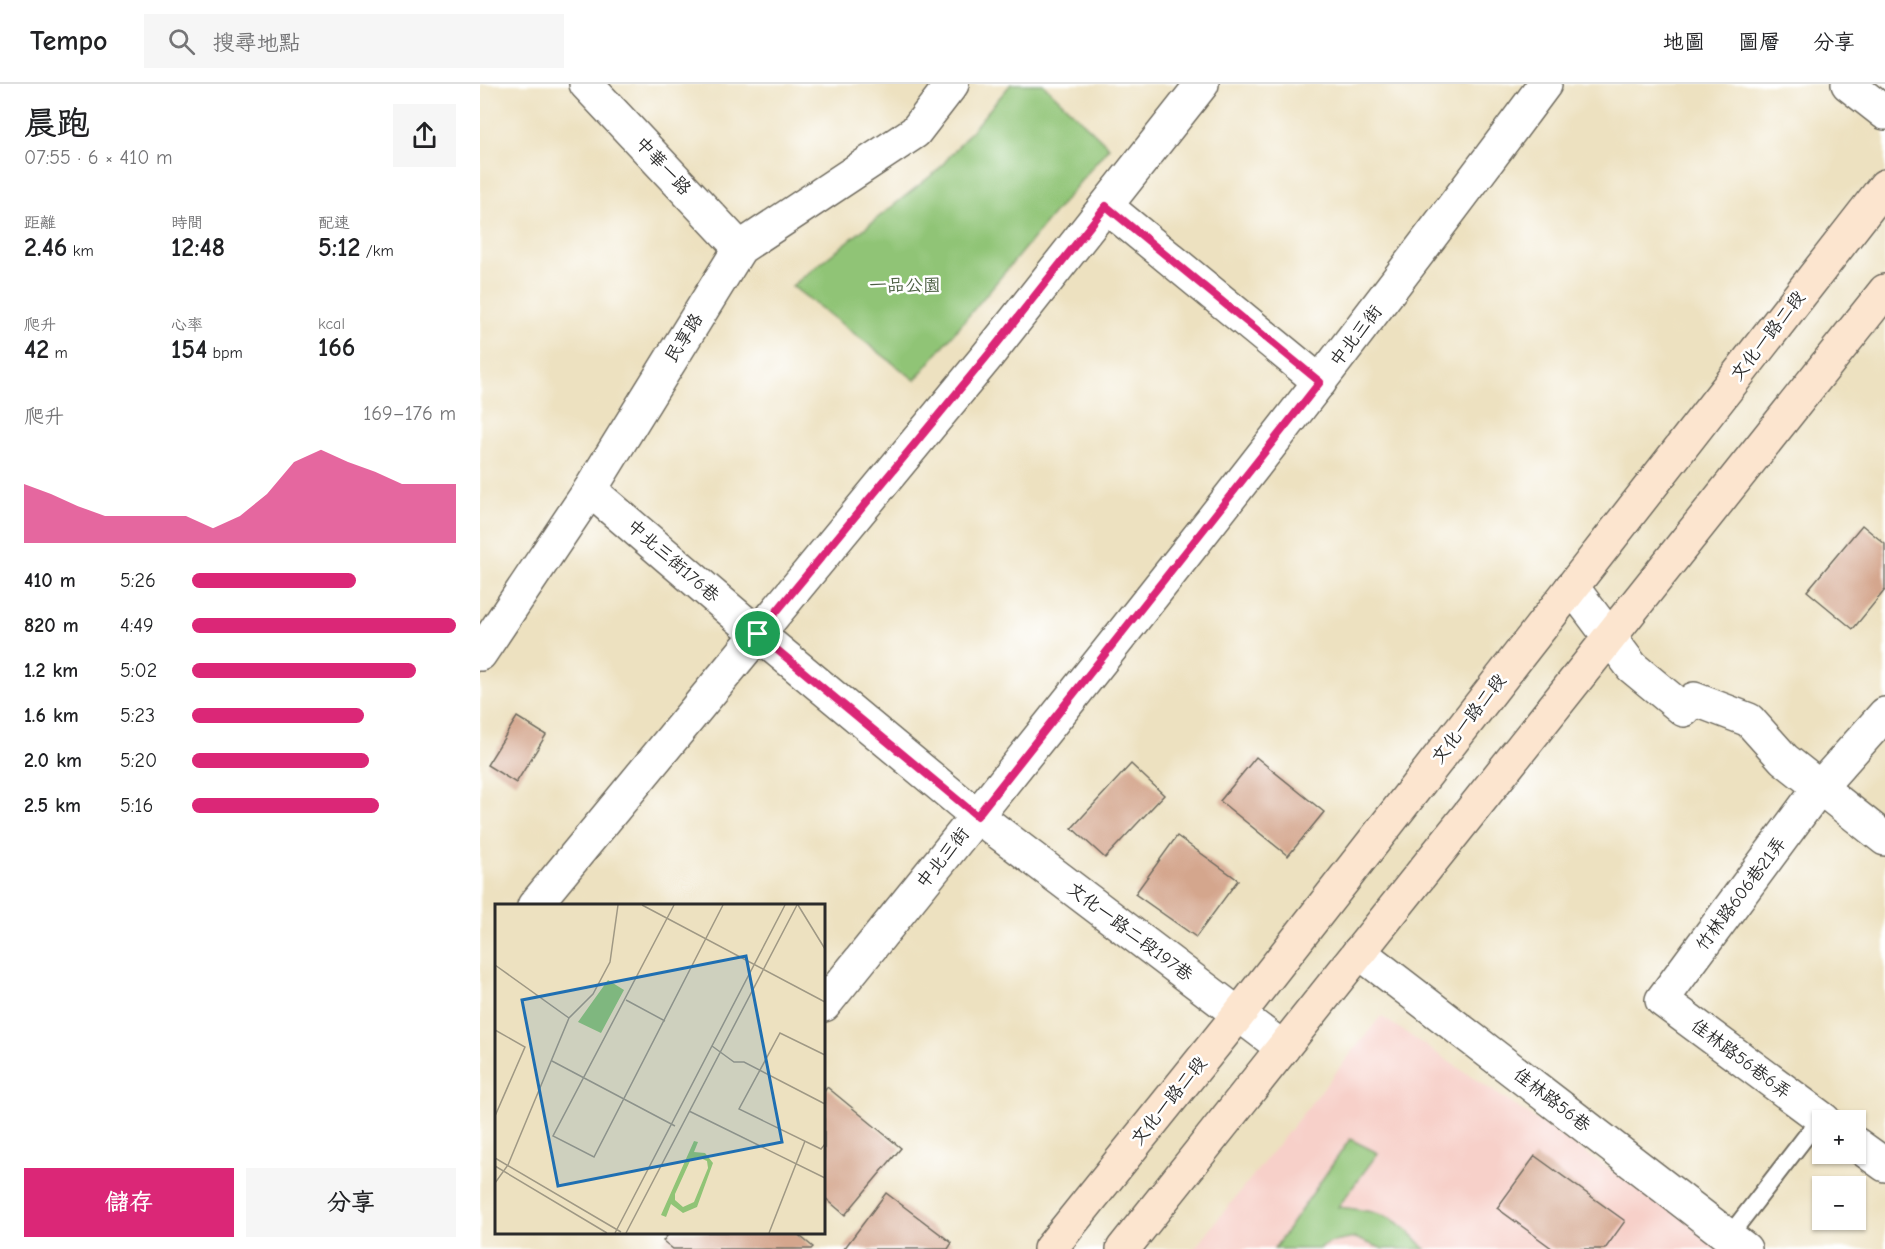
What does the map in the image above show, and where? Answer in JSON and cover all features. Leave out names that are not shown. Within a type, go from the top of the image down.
[{"type":"main road","name":"文化一路二段","points":[[1050,1249],[1239,1014],[1885,186]]},
{"type":"main road","points":[[1123,1249],[1885,291]]},
{"type":"street","name":"中華一路","points":[[586,84],[740,248]]},
{"type":"street","name":"民享路","points":[[480,654],[590,490],[740,248],[915,132],[952,84]]},
{"type":"street","points":[[536,904],[988,355],[1202,84]]},
{"type":"street","name":"中北三街","points":[[825,1004],[977,816],[1393,289],[1545,84]]},
{"type":"street","points":[[1848,84],[1885,113]]},
{"type":"street","points":[[1106,206],[1320,382]]},
{"type":"street","name":"中北三街176巷","points":[[590,490],[758,634],[977,816]]},
{"type":"street","points":[[1572,588],[1632,667],[1684,710],[1694,699],[1749,720],[1784,759],[1885,839]]},
{"type":"street","name":"竹林路606巷21弄","points":[[1662,1000],[1819,788],[1885,714]]},
{"type":"street","name":"文化一路二段197巷","points":[[977,816],[1283,1048]]},
{"type":"street","name":"佳林路56巷","points":[[1359,952],[1737,1243]]},
{"type":"street","name":"佳林路56巷6弄","points":[[1662,1000],[1812,1112]]},
{"type":"street","points":[[1866,1152],[1885,1166]]},
{"type":"lane","name":"佳林路56巷6弄","points":[[1737,1243],[1812,1134]]},
{"type":"shaded area","points":[[1381,1016],[1729,1249],[1194,1249]]},
{"type":"green space","name":"一品公園","points":[[1011,84],[1043,84],[1109,147],[915,380],[792,286],[938,170]]},
{"type":"green space","points":[[1350,1139],[1378,1153],[1338,1207],[1377,1213],[1387,1217],[1405,1228],[1425,1249],[1383,1249],[1355,1238],[1329,1243],[1319,1249],[1274,1249]]},
{"type":"building","points":[[1862,525],[1885,544],[1885,590],[1853,629],[1807,591]]},
{"type":"building","points":[[517,717],[546,735],[516,783],[487,765]]},
{"type":"building","points":[[1256,757],[1324,812],[1288,856],[1220,801]]},
{"type":"building","points":[[1131,764],[1164,795],[1105,858],[1072,828]]},
{"type":"building","points":[[1177,836],[1238,880],[1196,937],[1135,894]]},
{"type":"building","points":[[827,1087],[901,1148],[845,1215],[825,1198],[825,1090]]},
{"type":"building","points":[[1535,1156],[1625,1221],[1605,1249],[1553,1249],[1497,1208]]},
{"type":"building","points":[[886,1193],[952,1243],[948,1249],[844,1249]]},
{"type":"building","points":[[668,1234],[797,1234],[813,1247],[811,1249],[673,1249],[663,1241]]},
{"type":"route","points":[[1106,206],[1320,382],[977,816],[758,634],[988,355],[1106,206]]}]
